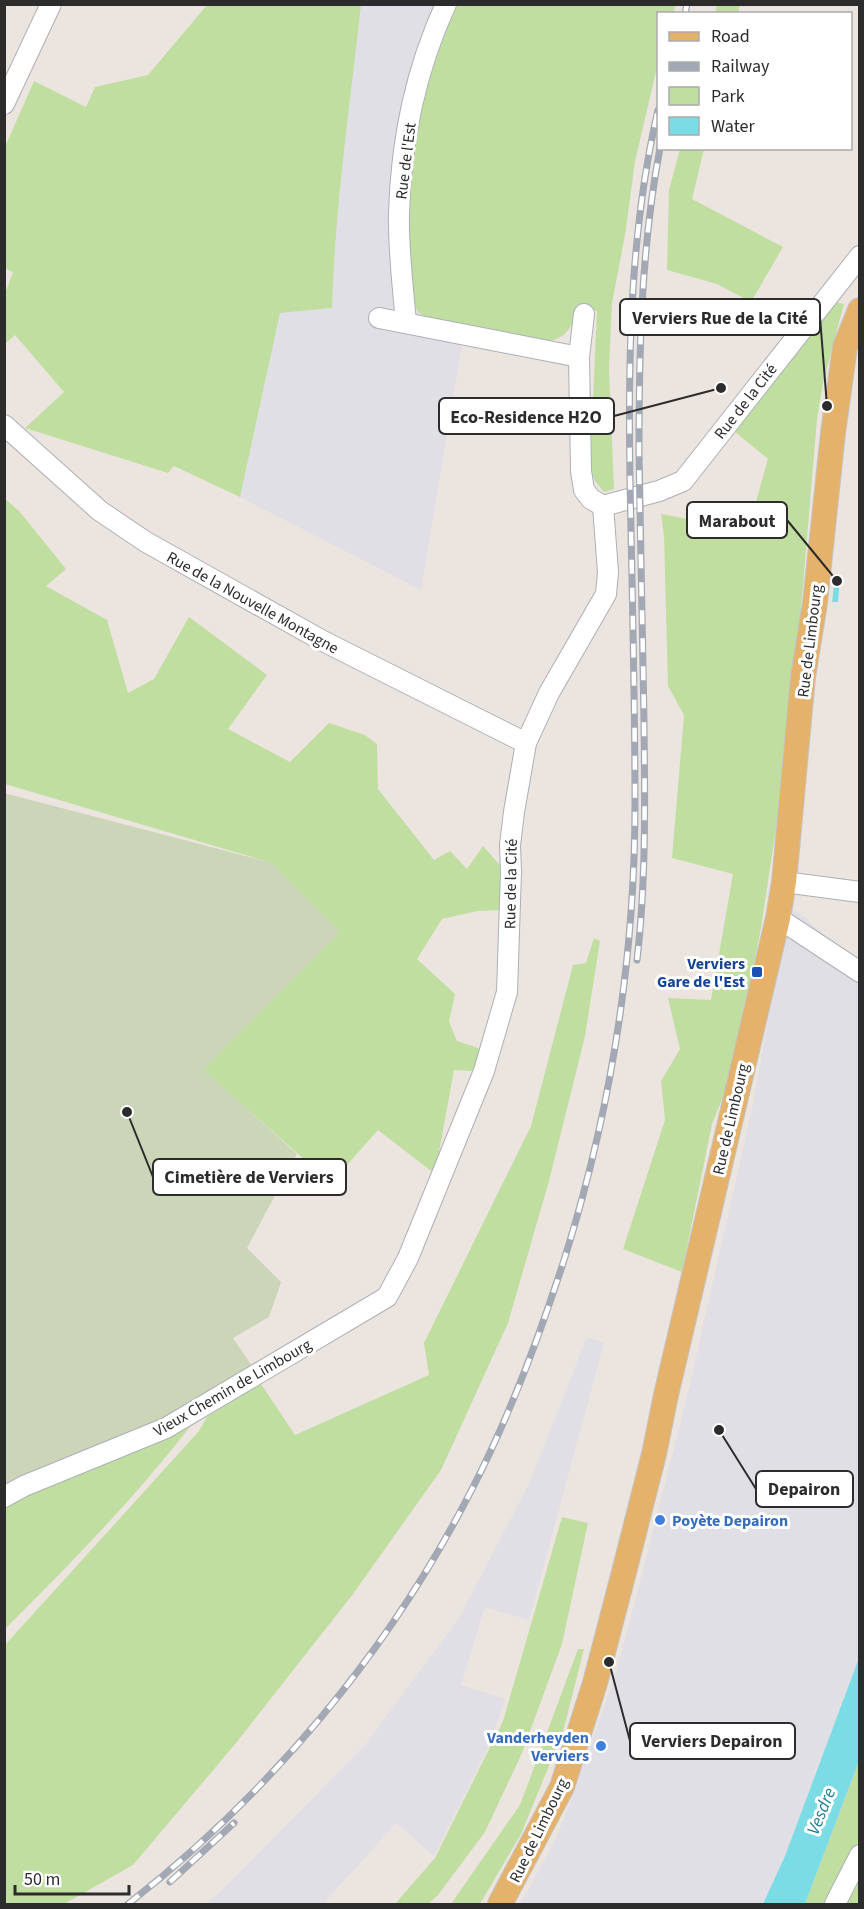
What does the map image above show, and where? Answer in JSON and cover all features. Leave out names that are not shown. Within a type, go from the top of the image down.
[{"type":"main road","name":"Rue de Limbourg","points":[[500,1905],[562,1787],[595,1683],[654,1454],[778,918],[784,882],[803,677],[815,603],[832,433],[845,347],[860,310]]},
{"type":"street","points":[[4,104],[51,4]]},
{"type":"street","name":"Rue de l'Est","points":[[406,323],[399,214],[403,151],[417,83],[446,4]]},
{"type":"street","name":"Rue de la Cité","points":[[405,1263],[484,1071],[507,992],[510,845],[526,742],[549,693],[606,594],[609,572],[603,506],[659,491],[683,481],[860,256]]},
{"type":"street","points":[[584,314],[579,357],[583,484],[591,500],[603,506]]},
{"type":"street","points":[[379,318],[579,357]]},
{"type":"street","name":"Rue de la Nouvelle Montagne","points":[[4,425],[100,511],[146,542],[323,641],[526,742]]},
{"type":"street","points":[[784,882],[860,892]]},
{"type":"street","points":[[778,918],[860,972]]},
{"type":"street","name":"Vieux Chemin de Limbourg","points":[[4,1497],[24,1486],[166,1428],[387,1297],[405,1263]]},
{"type":"street","points":[[835,1905],[860,1855]]},
{"type":"shaded area","points":[[361,5],[676,5],[673,12],[657,12],[657,67],[635,161],[625,235],[597,311],[580,308],[565,335],[553,341],[465,327],[421,590],[240,497],[280,313],[332,308],[341,177]]},
{"type":"shaded area","points":[[789,906],[859,960],[859,1658],[785,1856],[763,1904],[520,1904],[549,1852],[564,1819],[615,1676],[690,1384],[752,1109]]},
{"type":"shaded area","points":[[587,1337],[604,1343],[529,1620],[485,1607],[461,1685],[505,1699],[490,1743],[434,1856],[396,1823],[323,1904],[205,1904],[218,1894],[366,1744],[459,1618],[530,1482]]},
{"type":"green space","points":[[717,4],[740,5],[738,12],[715,12]]},
{"type":"green space","points":[[207,5],[361,5],[340,194],[332,308],[280,313],[240,497],[174,466],[168,473],[25,428],[64,392],[15,335],[5,344],[5,294],[13,272],[5,268],[5,147],[34,81],[86,107],[95,87],[148,75]]},
{"type":"green space","points":[[456,5],[676,5],[673,12],[657,12],[657,67],[635,161],[625,235],[612,303],[609,368],[614,489],[604,492],[595,481],[590,469],[597,311],[580,308],[568,331],[544,343],[427,318],[418,312],[414,304],[410,272],[408,205],[417,130],[430,75]]},
{"type":"green space","points":[[680,150],[704,150],[692,199],[783,247],[751,302],[717,284],[667,270],[669,190]]},
{"type":"green space","points":[[829,301],[844,304],[823,383],[817,419],[791,729],[761,928],[733,1072],[712,1124],[682,1272],[623,1249],[665,1120],[661,1081],[680,1049],[668,998],[711,1000],[733,874],[672,858],[684,715],[668,686],[664,536],[661,514],[748,530],[768,459],[734,431]]},
{"type":"green space","points":[[4,498],[20,512],[66,569],[46,586],[107,620],[128,693],[154,679],[189,617],[267,675],[228,729],[290,762],[329,723],[365,735],[377,744],[378,789],[434,860],[450,851],[467,869],[483,846],[505,871],[499,910],[477,911],[442,919],[417,959],[455,994],[449,1022],[457,1041],[484,1050],[472,1071],[454,1070],[435,1174],[378,1130],[331,1183],[203,1070],[272,863],[5,784]]},
{"type":"green space","points":[[4,793],[272,863],[340,932],[204,1070],[297,1154],[247,1248],[281,1282],[269,1317],[233,1338],[254,1369],[166,1422],[4,1491]]},
{"type":"green space","points":[[594,938],[600,941],[585,1036],[549,1181],[508,1323],[441,1470],[353,1594],[236,1743],[133,1865],[64,1904],[5,1904],[5,1645],[199,1431],[207,1417],[261,1384],[295,1435],[429,1375],[424,1343],[531,1126],[573,965],[586,963]]},
{"type":"green space","points":[[195,1420],[127,1502],[5,1629],[5,1504]]},
{"type":"green space","points":[[562,1517],[588,1523],[562,1644],[522,1753],[485,1832],[438,1895],[428,1904],[395,1904],[435,1858],[503,1721]]},
{"type":"green space","points":[[578,1649],[584,1649],[563,1732],[521,1834],[480,1904],[451,1904],[520,1805]]},
{"type":"green space","points":[[859,1761],[859,1904],[805,1904]]},
{"type":"water","points":[[835,576],[840,577],[838,602],[832,602]]},
{"type":"water","name":"Vesdre","points":[[859,1658],[859,1761],[805,1904],[763,1904],[785,1856]]},
{"type":"railway","points":[[685,12],[687,4]]},
{"type":"railway","points":[[128,1904],[180,1861],[277,1768],[363,1664],[402,1609],[438,1552],[498,1436],[545,1318],[565,1257],[581,1202],[607,1090],[617,1033],[631,919],[635,803],[629,433],[631,340],[636,247],[657,115]]},
{"type":"railway","points":[[637,960],[645,813],[639,452],[641,338],[645,262],[660,150]]},
{"type":"railway","points":[[170,1882],[234,1823]]},
{"type":"place","name":"Eco-Residence H2O","points":[[721,388]]},
{"type":"place","name":"Verviers Rue de la Cité","points":[[827,406]]},
{"type":"place","name":"Marabout","points":[[837,581]]},
{"type":"place","name":"Verviers Gare de l'Est","points":[[757,972]]},
{"type":"place","name":"Cimetière de Verviers","points":[[127,1112]]},
{"type":"place","name":"Depairon","points":[[719,1430]]},
{"type":"place","name":"Poyète Depairon","points":[[660,1520]]},
{"type":"place","name":"Verviers Depairon","points":[[609,1662]]},
{"type":"place","name":"Vanderheyden Verviers","points":[[601,1746]]}]
